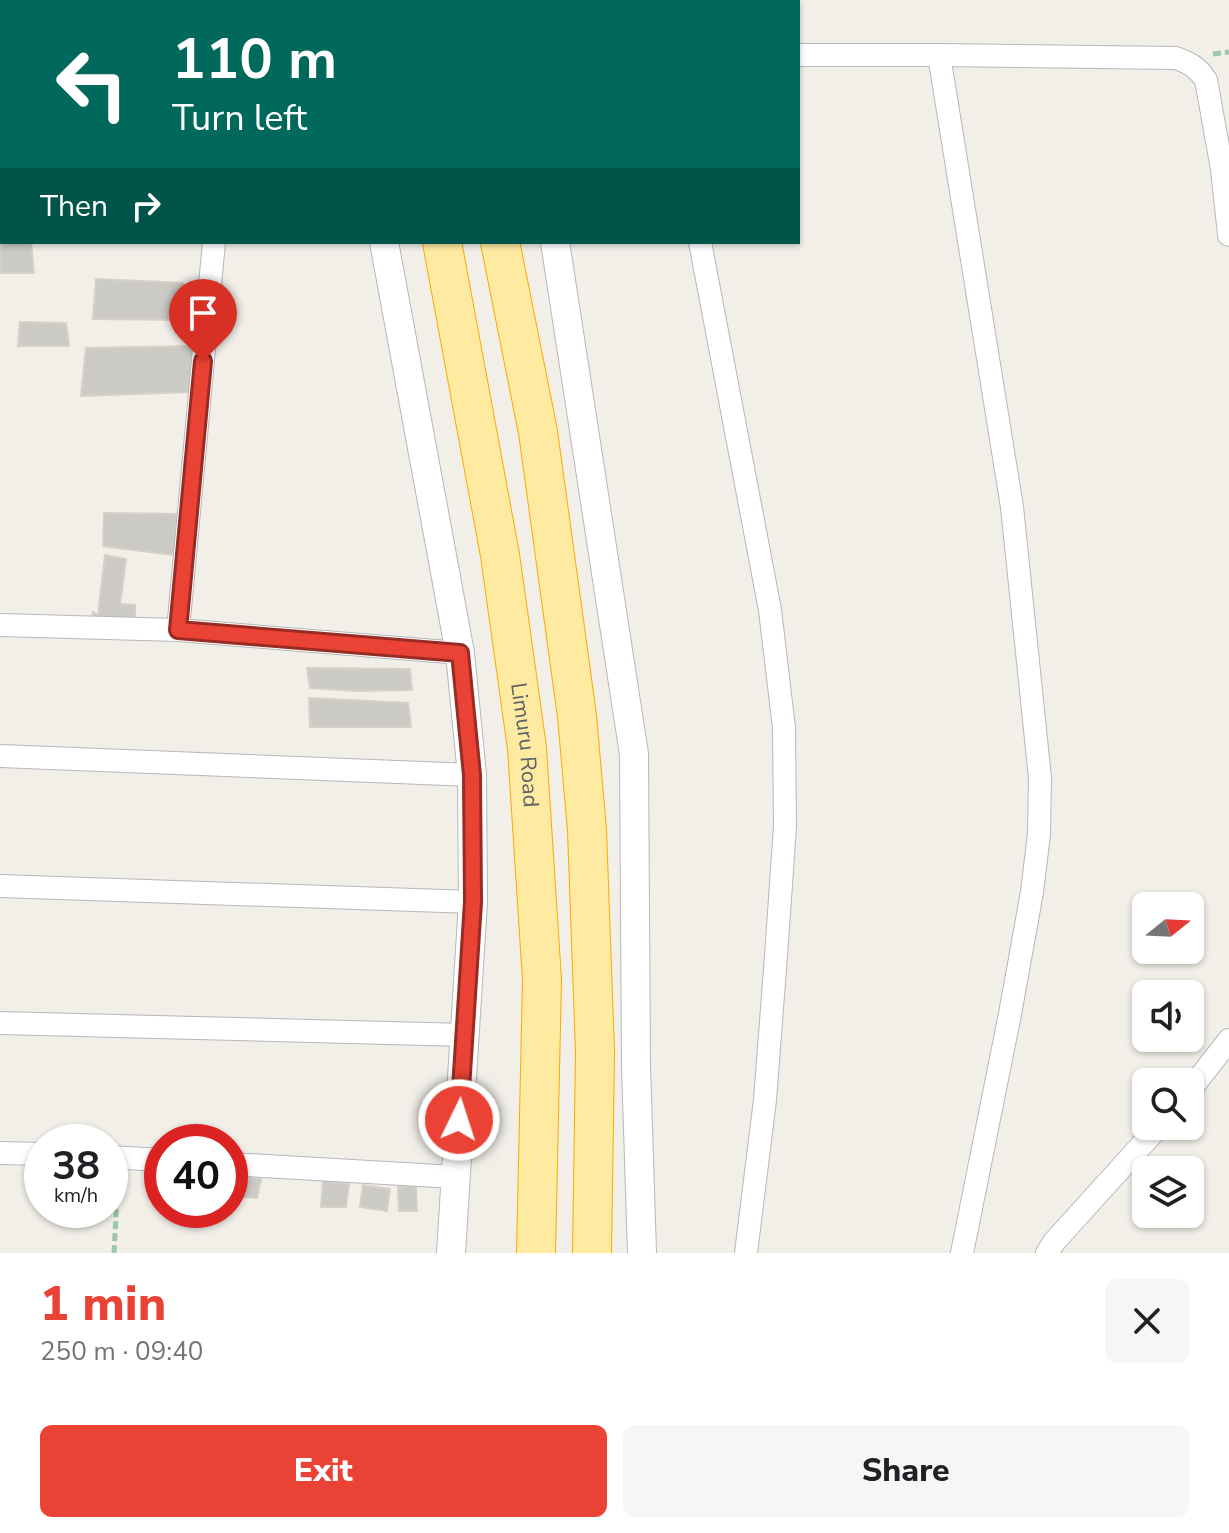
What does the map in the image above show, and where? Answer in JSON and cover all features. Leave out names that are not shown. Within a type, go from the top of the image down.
[{"type":"highway","name":"Limuru Road","points":[[442,244],[500,555],[527,748],[542,980],[536,1253]]},
{"type":"highway","points":[[500,244],[538,432],[577,716],[587,843],[594,1022],[592,1253]]},
{"type":"street","points":[[800,55],[1176,58],[1189,62],[1206,80],[1222,169],[1229,235]]},
{"type":"street","points":[[939,55],[1012,507],[1040,778],[1039,834],[1032,892],[962,1253]]},
{"type":"street","points":[[178,630],[214,244]]},
{"type":"street","points":[[384,244],[460,653],[472,775],[473,902],[451,1253]]},
{"type":"street","points":[[555,244],[634,754],[636,1067],[642,1253]]},
{"type":"street","points":[[700,244],[770,610],[784,728],[785,826],[776,956],[765,1100],[746,1253]]},
{"type":"street","points":[[0,625],[178,630],[460,653]]},
{"type":"street","points":[[0,756],[472,775]]},
{"type":"street","points":[[0,886],[473,902]]},
{"type":"street","points":[[0,1023],[465,1035]]},
{"type":"street","points":[[1204,1072],[1229,1040]]},
{"type":"street","points":[[1047,1253],[1146,1140]]},
{"type":"street","points":[[0,1153],[24,1154]]},
{"type":"street","points":[[248,1165],[455,1177]]},
{"type":"path","points":[[114,1253],[115,1228]]},
{"type":"building","points":[[0,244],[31,244],[34,273],[0,273]]},
{"type":"building","points":[[96,279],[183,283],[184,320],[93,319]]},
{"type":"building","points":[[20,322],[66,323],[69,346],[18,346]]},
{"type":"building","points":[[195,346],[191,392],[81,396],[86,348]]},
{"type":"building","points":[[104,513],[180,514],[173,555],[103,546]]},
{"type":"building","points":[[105,555],[126,559],[120,604],[135,605],[135,621],[92,620],[93,612],[98,615]]},
{"type":"building","points":[[307,668],[410,669],[412,690],[310,688]]},
{"type":"building","points":[[309,698],[408,703],[411,727],[310,727]]},
{"type":"building","points":[[248,1178],[261,1179],[257,1198],[248,1197]]},
{"type":"building","points":[[323,1181],[349,1184],[346,1207],[321,1207]]},
{"type":"building","points":[[363,1185],[390,1189],[387,1211],[360,1207]]},
{"type":"building","points":[[416,1186],[417,1211],[399,1211],[398,1187]]},
{"type":"route","points":[[203,361],[178,630],[460,653],[472,775],[473,902],[459,1120]]}]
